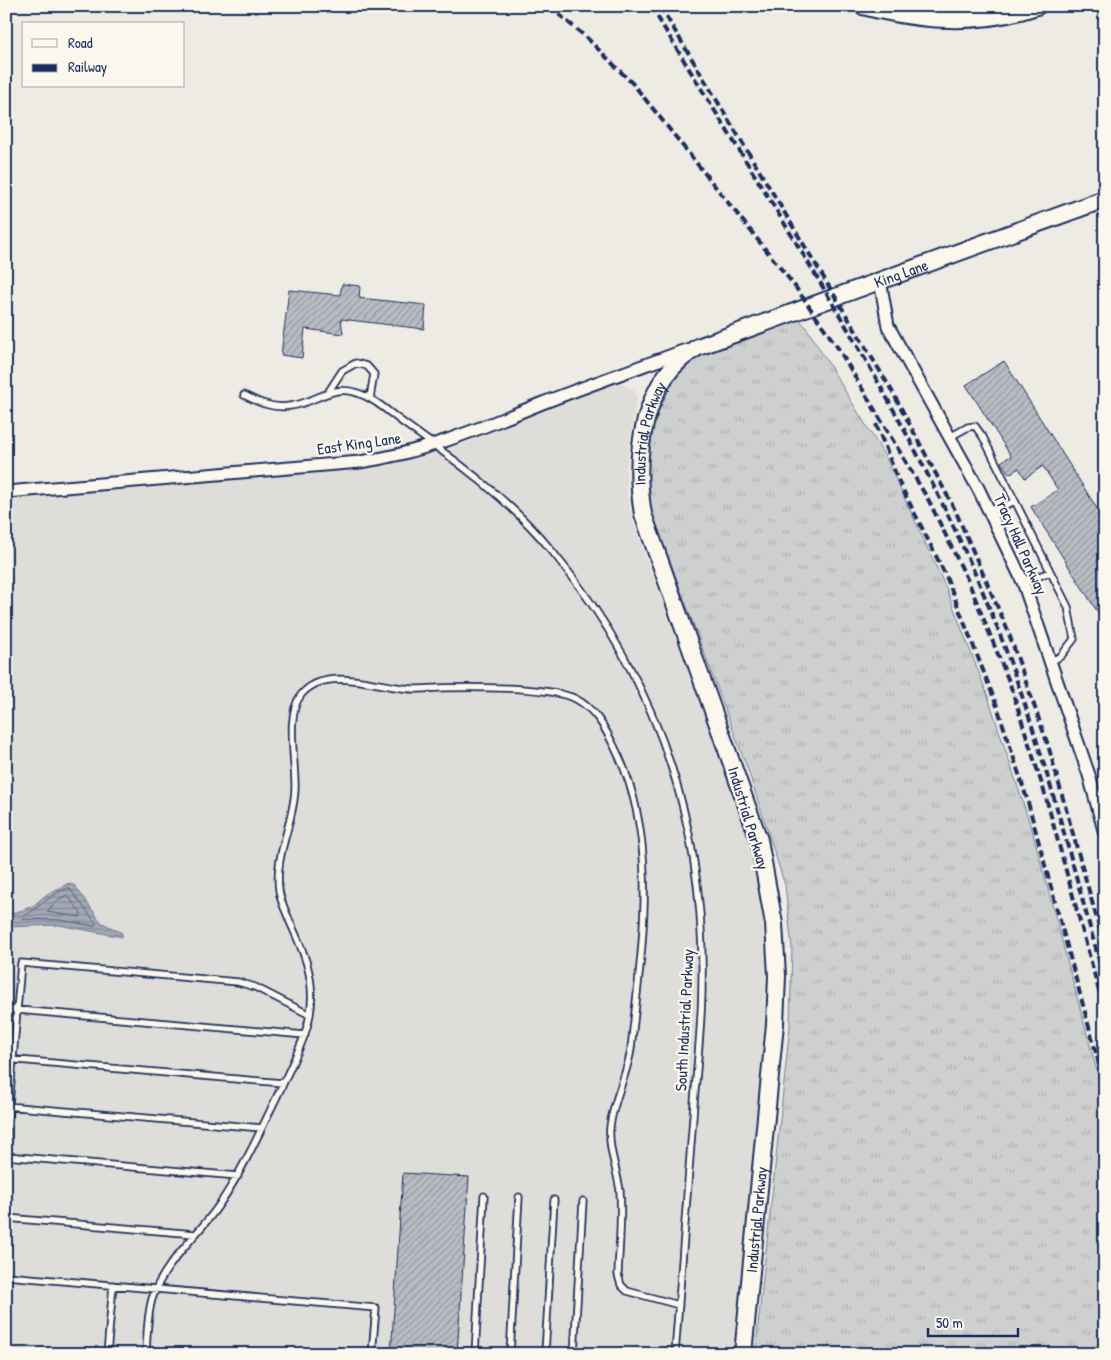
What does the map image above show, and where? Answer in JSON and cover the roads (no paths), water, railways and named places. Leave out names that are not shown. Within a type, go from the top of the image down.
[{"type":"street","points":[[863,6],[898,15],[935,20],[994,17],[1036,6]]},
{"type":"street","name":"King Lane","points":[[698,347],[1105,199]]},
{"type":"street","name":"Tracy Hall Parkway","points":[[880,280],[888,326],[990,512],[1023,582],[1050,662],[1100,795],[1105,834]]},
{"type":"street","name":"East King Lane","points":[[6,492],[360,462],[404,454],[435,445],[599,381],[698,347]]},
{"type":"street","name":"Industrial Parkway","points":[[698,347],[683,356],[670,368],[654,398],[642,438],[638,480],[647,530],[753,822],[765,868],[774,924],[775,1024],[743,1354]]},
{"type":"lane","points":[[244,395],[262,404],[293,406],[329,391],[353,392],[370,398],[374,374],[367,366],[356,363],[342,371],[329,391]]},
{"type":"lane","name":"South Industrial Parkway","points":[[370,398],[435,445],[512,507],[544,542],[590,599],[619,645],[646,698],[679,789],[696,871],[702,984],[675,1354]]},
{"type":"lane","points":[[950,437],[968,427],[975,426],[1004,475],[1014,502],[1028,525],[1068,607],[1074,639],[1061,656],[1050,662]]},
{"type":"lane","points":[[990,512],[1014,502]]},
{"type":"lane","points":[[1023,582],[1050,572]]},
{"type":"lane","points":[[146,1354],[149,1313],[156,1289],[179,1254],[217,1209],[238,1176],[305,1035],[312,997],[310,972],[281,901],[278,885],[279,869],[295,792],[294,711],[302,693],[322,681],[352,680],[412,690],[483,688],[556,694],[570,697],[584,704],[602,724],[628,775],[638,810],[644,870],[644,918],[631,1049],[610,1125],[611,1152],[620,1189],[619,1280],[630,1293],[679,1305]]},
{"type":"lane","points":[[6,1141],[10,1059],[21,963],[238,982],[255,986],[310,1015]]},
{"type":"lane","points":[[6,1009],[305,1035]]},
{"type":"lane","points":[[10,1059],[283,1083]]},
{"type":"lane","points":[[8,1106],[262,1128]]},
{"type":"lane","points":[[6,1156],[238,1176]]},
{"type":"lane","points":[[476,1354],[484,1196]]},
{"type":"lane","points":[[510,1354],[519,1198]]},
{"type":"lane","points":[[545,1354],[554,1200]]},
{"type":"lane","points":[[574,1354],[582,1201]]},
{"type":"lane","points":[[6,1218],[195,1234]]},
{"type":"lane","points":[[6,1276],[376,1308],[372,1354]]},
{"type":"lane","points":[[107,1354],[112,1285]]},
{"type":"water","points":[[69,883],[75,886],[101,922],[122,933],[122,937],[59,925],[6,927],[6,916],[33,906],[47,894]]},
{"type":"railway","points":[[549,6],[587,38],[634,85],[794,285],[838,348],[929,501],[969,583],[1010,684],[1045,794],[1105,1013]]},
{"type":"railway","points":[[651,6],[858,347],[897,416],[968,558],[990,609],[1028,714],[1045,767],[1105,982]]},
{"type":"railway","points":[[660,6],[892,391],[955,510],[1008,631],[1048,745],[1105,948]]},
{"type":"railway","points":[[876,424],[899,482],[946,576],[997,706],[1027,799],[1105,1086]]}]
